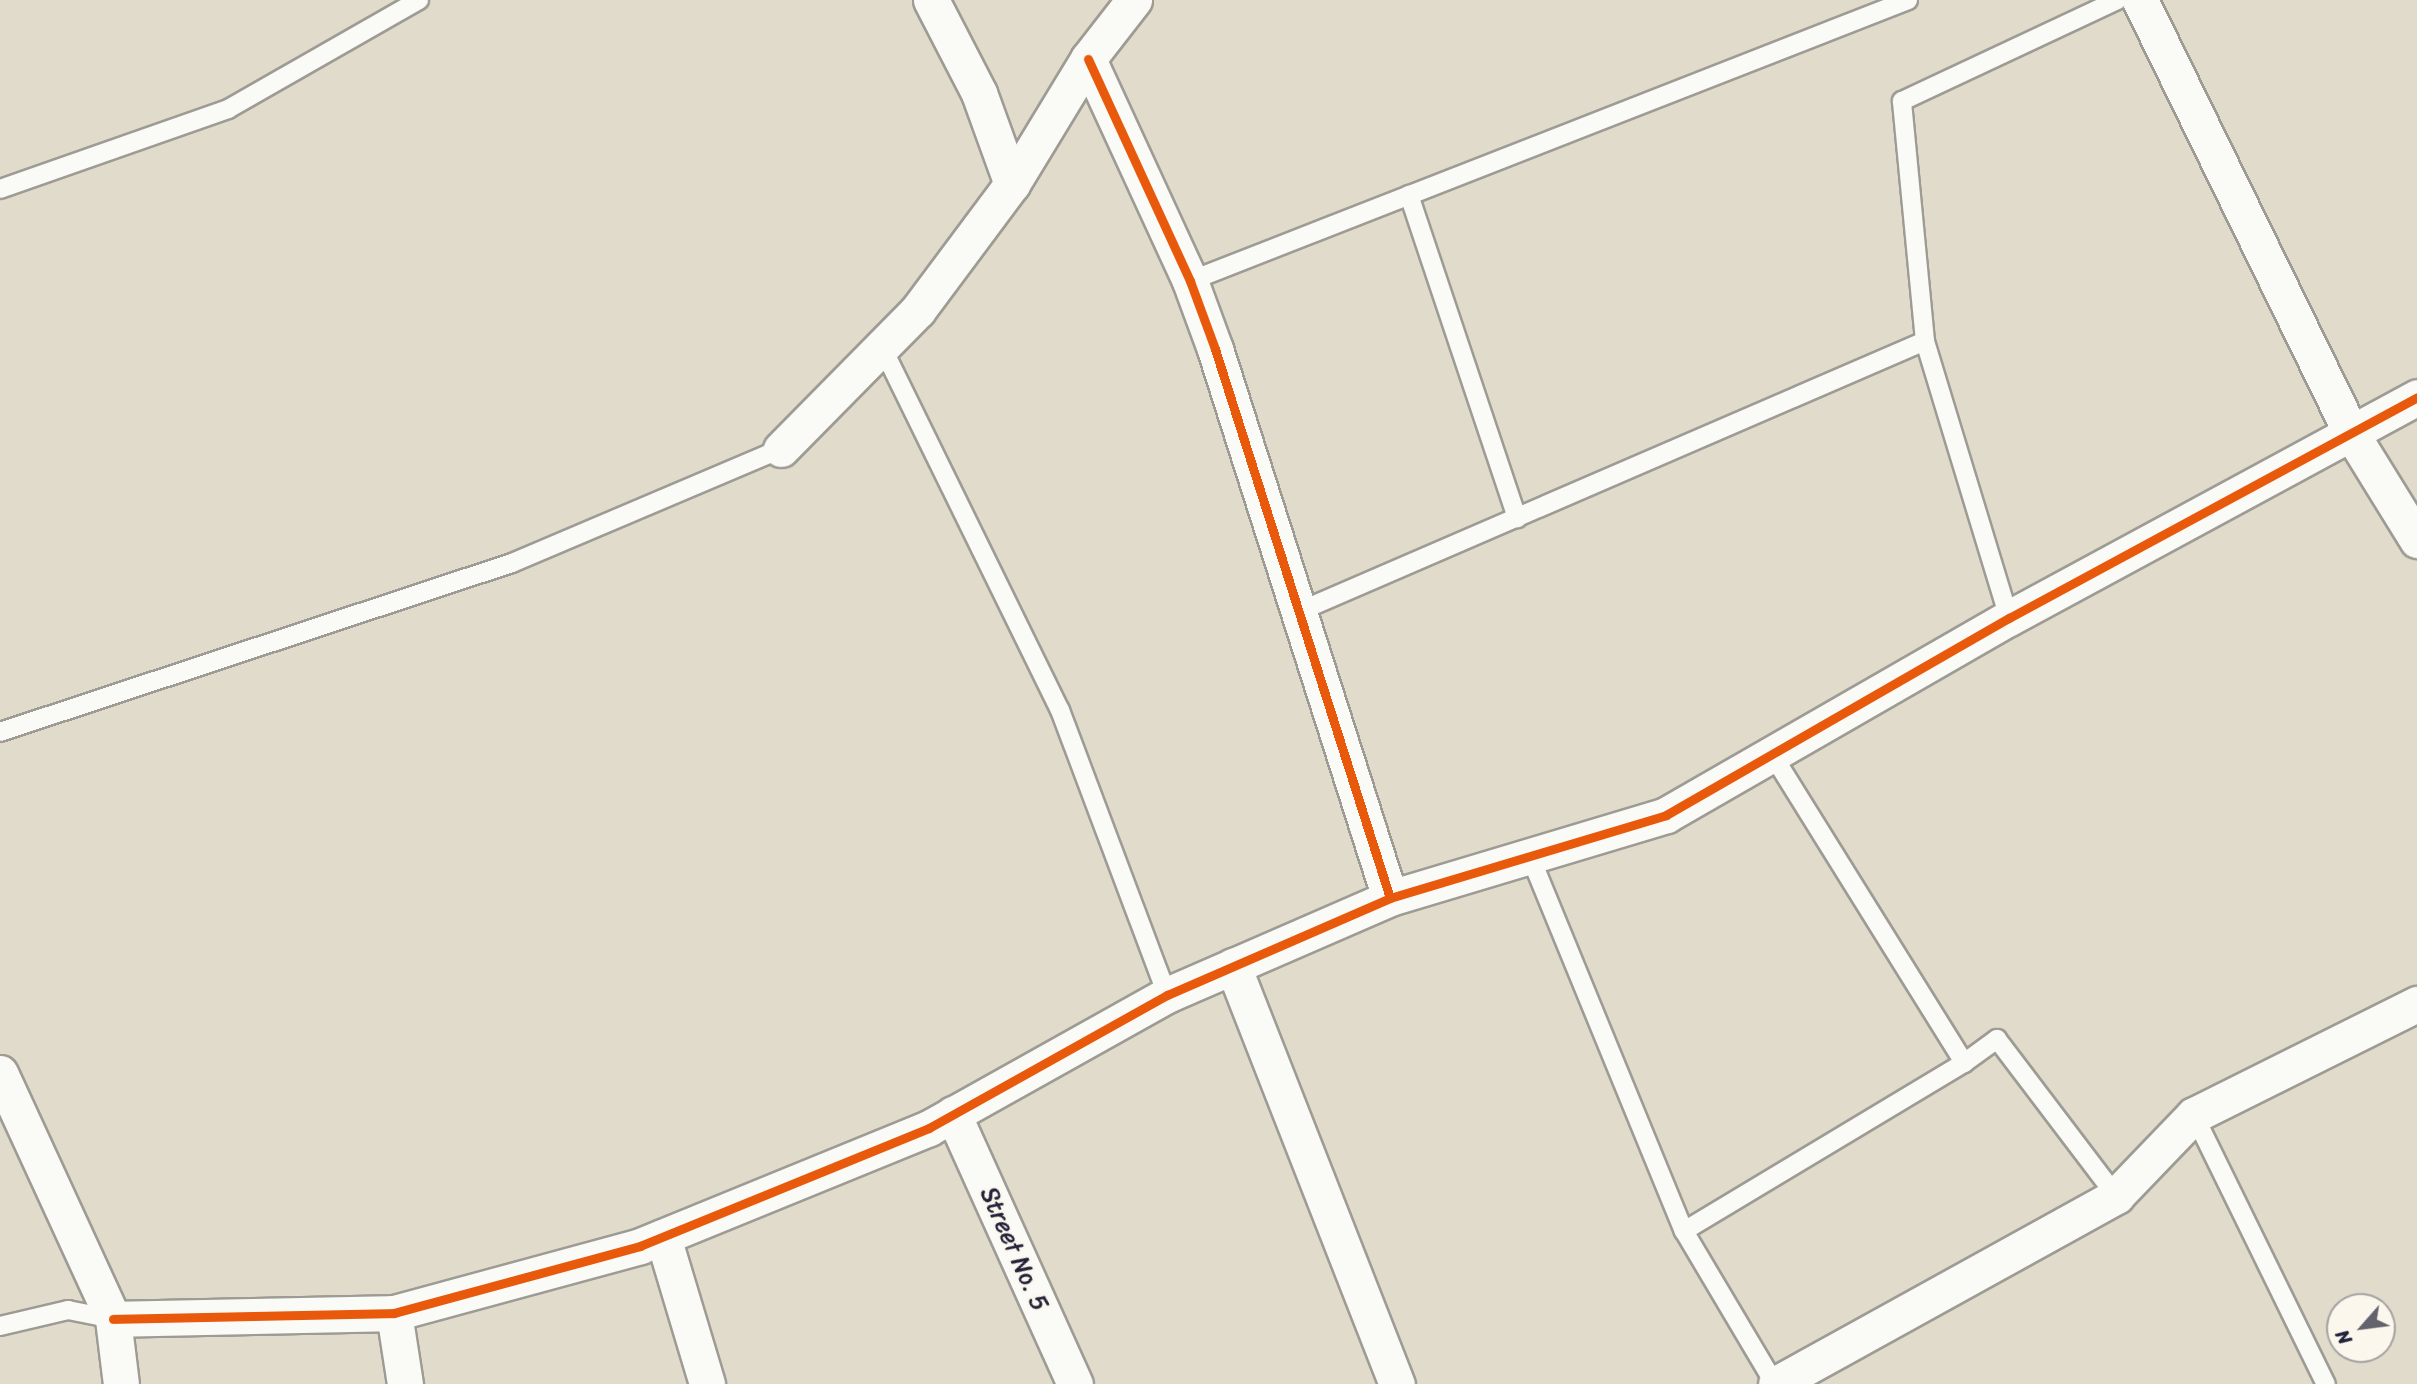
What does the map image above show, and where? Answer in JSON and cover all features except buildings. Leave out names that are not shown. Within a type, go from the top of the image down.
[{"type":"street","points":[[931,0],[979,93],[1012,184]]},
{"type":"street","points":[[781,449],[883,349],[1012,184],[1088,59],[1134,0]]},
{"type":"street","points":[[2140,0],[2351,433],[2417,540]]},
{"type":"street","points":[[1088,59],[1190,281],[1390,898]]},
{"type":"street","points":[[113,1320],[394,1313],[663,1237],[953,1114],[1167,995],[1390,898],[1666,815],[2009,618],[2417,397]]},
{"type":"street","points":[[1233,966],[1397,1384]]},
{"type":"street","points":[[1776,1384],[2116,1196],[2194,1115],[2417,1004]]},
{"type":"street","points":[[0,1073],[113,1320],[121,1384]]},
{"type":"street","name":"Street No. 5","points":[[953,1114],[1075,1384]]},
{"type":"street","points":[[663,1237],[707,1384]]},
{"type":"street","points":[[394,1313],[405,1384]]},
{"type":"lane","points":[[0,189],[228,109],[419,0]]},
{"type":"lane","points":[[1190,281],[1908,0]]},
{"type":"lane","points":[[2009,618],[1925,341],[1902,101],[2118,0]]},
{"type":"lane","points":[[1409,195],[1517,518]]},
{"type":"lane","points":[[1298,612],[1925,341]]},
{"type":"lane","points":[[883,349],[1059,710],[1167,995]]},
{"type":"lane","points":[[0,732],[512,563],[781,449]]},
{"type":"lane","points":[[1772,754],[1964,1063]]},
{"type":"lane","points":[[1530,856],[1684,1231],[1776,1384]]},
{"type":"lane","points":[[1684,1231],[1964,1063],[1997,1040],[2116,1196]]},
{"type":"lane","points":[[2194,1115],[2326,1384]]},
{"type":"lane","points":[[0,1326],[68,1310],[113,1320]]},
{"type":"cycle path","points":[[1088,59],[1190,281],[1215,349],[1390,898]]},
{"type":"cycle path","points":[[113,1319],[394,1313],[640,1246],[929,1128],[1167,995],[1390,898],[1666,815],[2009,618],[2417,397]]}]
